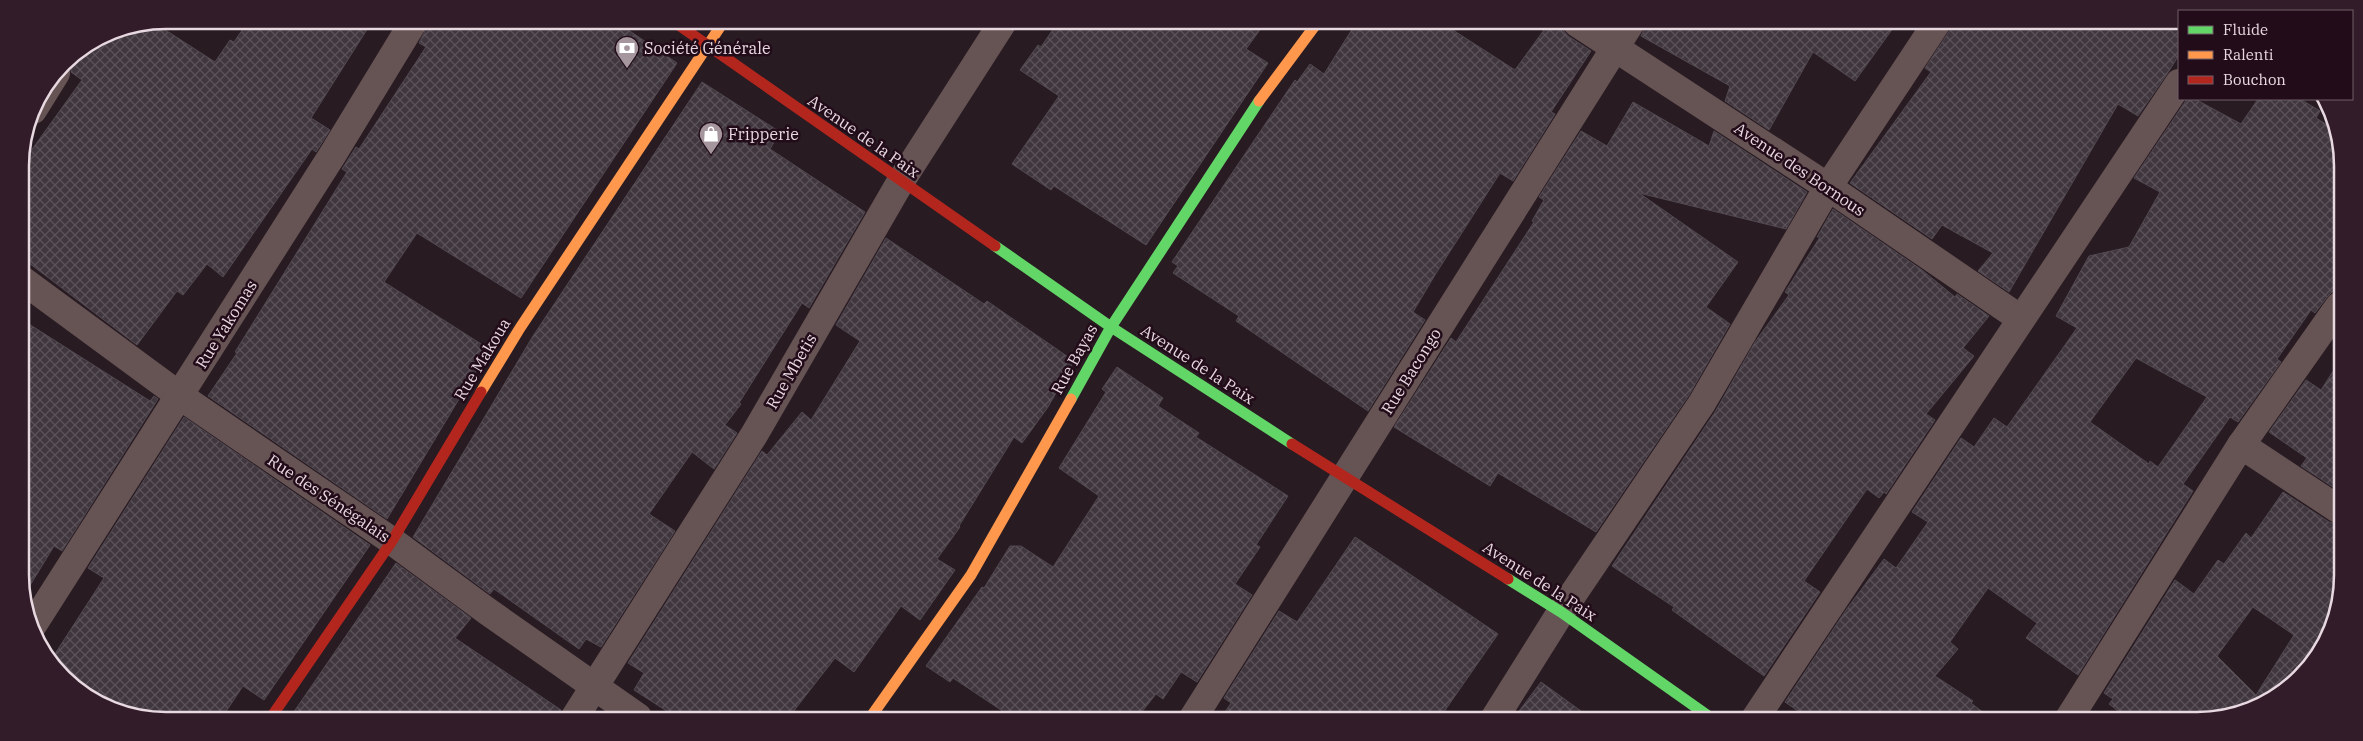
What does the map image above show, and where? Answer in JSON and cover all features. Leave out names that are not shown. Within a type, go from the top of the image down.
[{"type":"street","name":"Rue Yakomas","points":[[36,620],[333,154],[409,29]]},
{"type":"street","name":"Avenue de la Paix","points":[[685,29],[1111,327],[1344,478],[1561,612],[1703,712]]},
{"type":"street","name":"Rue Makoua","points":[[275,712],[392,541],[520,328],[719,29]]},
{"type":"street","name":"Rue Mbetis","points":[[578,712],[754,435],[901,181],[999,29]]},
{"type":"street","name":"Rue Bayas","points":[[874,712],[971,575],[1111,327],[1264,96],[1313,29]]},
{"type":"street","name":"Avenue des Bornous","points":[[1586,29],[1828,187],[2021,319]]},
{"type":"street","name":"Rue Bacongo","points":[[1197,712],[1627,29]]},
{"type":"street","points":[[1498,712],[1561,612],[1702,404],[1828,187],[1933,29]]},
{"type":"street","points":[[1759,712],[2178,84]]},
{"type":"street","name":"Rue des Sénégalais","points":[[29,285],[180,396],[392,541],[487,612],[596,685],[631,712]]},
{"type":"street","points":[[2073,712],[2241,445],[2334,314]]},
{"type":"street","points":[[2241,445],[2334,506]]},
{"type":"building","points":[[164,29],[215,62],[230,40],[234,42],[243,29],[367,29],[311,118],[330,130],[316,152],[312,149],[223,277],[207,264],[183,295],[177,291],[137,345],[29,263],[29,153],[82,80],[71,72],[71,69],[75,63],[97,47],[113,39],[139,31]]},
{"type":"building","points":[[426,29],[627,29],[677,63],[521,298],[417,233],[384,282],[489,349],[387,519],[208,396],[237,353],[235,352],[347,172],[342,169],[356,147],[359,149],[426,47],[419,43]]},
{"type":"building","points":[[1053,29],[1261,29],[1246,49],[1268,63],[1146,245],[1054,186],[1051,190],[1012,164],[1059,96],[1020,70],[1038,45],[1041,47]]},
{"type":"building","points":[[1352,29],[1451,29],[1515,70],[1545,29],[1563,29],[1568,36],[1591,51],[1551,112],[1555,114],[1513,181],[1500,173],[1435,275],[1413,312],[1425,320],[1368,411],[1236,321],[1239,316],[1173,273],[1178,266],[1172,262],[1295,80],[1297,82],[1310,64],[1324,74]]},
{"type":"building","points":[[1644,29],[1892,29],[1855,81],[1813,52],[1769,130],[1725,101],[1730,86],[1641,36]]},
{"type":"building","points":[[1951,29],[2178,29],[2178,57],[2169,71],[2138,116],[2118,104],[2009,292],[1978,271],[1993,253],[1942,225],[1932,239],[1850,183],[1931,72],[1925,68]]},
{"type":"building","points":[[702,82],[780,132],[770,149],[865,212],[809,308],[802,303],[739,403],[741,404],[725,425],[737,433],[714,469],[692,452],[649,514],[675,531],[601,647],[586,639],[579,649],[494,589],[490,594],[413,537],[533,336]]},
{"type":"building","points":[[2186,100],[2197,100],[2241,124],[2257,100],[2302,100],[2320,111],[2316,118],[2328,126],[2332,139],[2334,157],[2334,292],[2327,297],[2315,313],[2311,310],[2277,359],[2281,362],[2238,422],[2230,417],[2183,484],[2193,491],[2078,675],[2026,638],[2037,623],[1988,588],[1950,642],[1958,649],[1935,676],[1973,701],[1971,703],[1983,712],[1799,712],[1785,702],[1846,610],[1884,559],[1896,568],[1928,522],[1912,512],[1961,438],[1974,447],[1994,418],[2007,427],[2077,328],[2056,316],[2089,256],[2129,247],[2160,192],[2134,178]],"holes":[[[2136,358],[2207,397],[2158,467],[2150,461],[2149,464],[2090,422]]]},
{"type":"building","points":[[1633,102],[1709,146],[1714,131],[1807,192],[1786,229],[1639,193],[1738,262],[1706,307],[1730,324],[1689,395],[1596,532],[1498,473],[1490,486],[1394,427],[1451,338],[1456,342],[1534,222],[1532,221],[1544,200],[1539,197],[1581,131],[1607,146]]},
{"type":"building","points":[[1833,209],[1922,270],[1955,297],[1957,294],[1989,316],[1963,348],[1974,356],[1926,414],[1935,420],[1886,494],[1884,492],[1879,498],[1867,489],[1804,581],[1820,592],[1764,676],[1672,610],[1674,607],[1612,566],[1715,412],[1755,342],[1789,295],[1785,292],[1820,237],[1817,237]]},
{"type":"building","points":[[886,238],[984,304],[987,301],[1074,361],[1048,407],[1022,443],[1014,437],[960,527],[937,559],[955,570],[920,620],[901,606],[854,672],[835,658],[793,712],[668,712],[634,690],[644,673],[628,663],[762,451],[767,455],[802,412],[811,420],[860,341],[836,325]]},
{"type":"building","points":[[29,324],[150,401],[154,396],[158,399],[62,551],[54,546],[29,587]]},
{"type":"building","points":[[1117,367],[1163,398],[1158,406],[1199,433],[1196,437],[1288,496],[1256,545],[1260,547],[1235,584],[1252,595],[1197,682],[1181,672],[1163,699],[1156,694],[1142,712],[1004,712],[953,678],[950,682],[926,666],[982,587],[984,588],[1010,546],[1021,546],[1053,567],[1099,496],[1059,468],[1106,392],[1102,389]]},
{"type":"building","points":[[2334,370],[2334,488],[2301,466],[2307,458],[2269,432],[2306,380],[2321,390]]},
{"type":"building","points":[[184,417],[370,545],[264,700],[243,686],[226,712],[165,712],[130,708],[97,694],[82,684],[63,666],[55,654],[104,578],[88,568]]},
{"type":"building","points":[[2283,492],[2329,522],[2334,523],[2334,576],[2330,611],[2320,636],[2306,659],[2281,684],[2266,694],[2224,710],[2206,712],[2119,712],[2109,704],[2113,699],[2104,693],[2175,580],[2194,594],[2218,560],[2224,564],[2246,533],[2251,538]],"holes":[[[2253,607],[2294,635],[2256,695],[2217,656]]]},
{"type":"building","points":[[1355,537],[1498,634],[1444,712],[1225,712],[1231,703],[1224,698],[1279,611],[1297,622]]},
{"type":"building","points":[[396,563],[471,618],[455,638],[561,710],[560,712],[294,712]]},
{"type":"building","points":[[1541,682],[1582,712],[1518,712]]},
{"type":"traffic: fast","points":[[1071,399],[1111,327],[1259,101]]},
{"type":"traffic: fast","points":[[995,246],[1111,327],[1292,444]]},
{"type":"traffic: fast","points":[[1508,579],[1561,612],[1703,712]]},
{"type":"traffic: slow","points":[[481,392],[520,328],[719,29]]},
{"type":"traffic: slow","points":[[1259,101],[1313,29]]},
{"type":"traffic: slow","points":[[874,712],[971,575],[1071,399]]},
{"type":"traffic: jam","points":[[684,29],[995,246]]},
{"type":"traffic: jam","points":[[275,712],[392,541],[481,392]]},
{"type":"traffic: jam","points":[[1292,444],[1508,579]]},
{"type":"place","name":"Société Générale","points":[[627,69]]},
{"type":"place","name":"Fripperie","points":[[711,155]]}]
